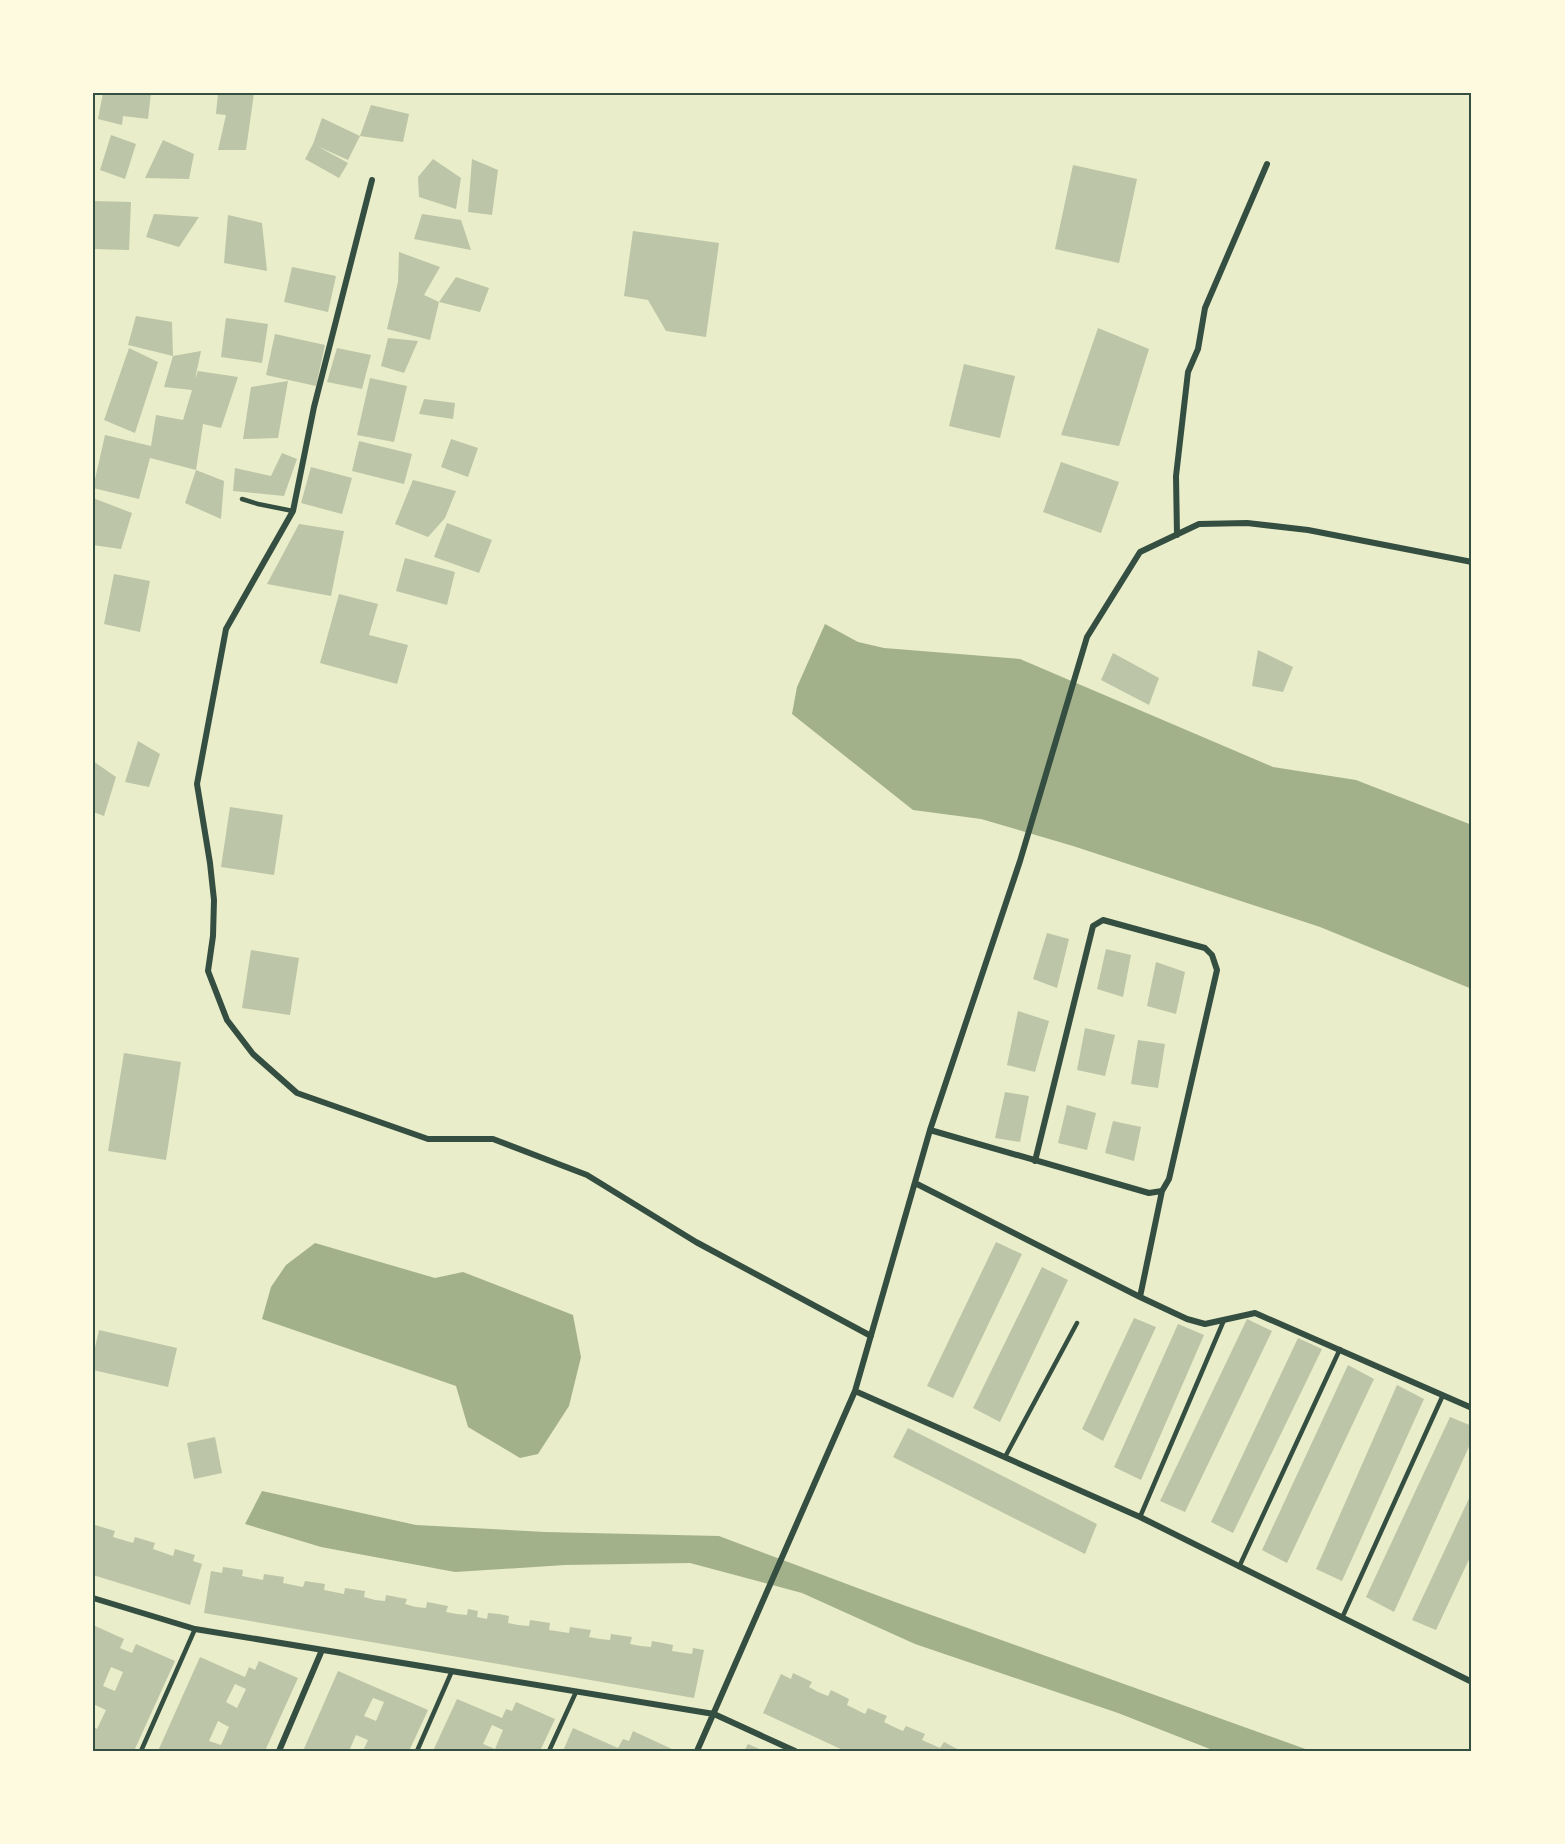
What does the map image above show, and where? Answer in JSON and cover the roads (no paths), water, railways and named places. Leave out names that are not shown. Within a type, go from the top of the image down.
[{"type":"street","points":[[1177,534],[1176,476],[1188,372],[1198,349],[1205,308],[1267,164]]},
{"type":"street","points":[[372,180],[314,407],[293,511],[226,629],[197,784],[210,863],[213,900],[213,936],[208,971],[227,1020],[253,1054],[297,1093],[428,1139],[493,1139],[587,1175],[696,1242],[871,1336]]},
{"type":"street","points":[[697,1751],[855,1391],[930,1130],[1020,861],[1086,637],[1140,552],[1199,524],[1247,523],[1308,530],[1472,562]]},
{"type":"street","points":[[1035,1161],[1093,926],[1103,920],[1205,948],[1212,955],[1217,970],[1169,1179],[1162,1191],[1140,1297]]},
{"type":"street","points":[[930,1130],[1149,1193],[1162,1191]]},
{"type":"street","points":[[915,1183],[1140,1297],[1187,1318],[1205,1324],[1256,1313],[1472,1408]]},
{"type":"street","points":[[855,1391],[1140,1517],[1472,1682]]},
{"type":"street","points":[[93,1598],[195,1629],[714,1714],[795,1751]]},
{"type":"street","points":[[279,1751],[322,1650]]},
{"type":"lane","points":[[242,498],[258,504],[293,511]]},
{"type":"lane","points":[[1140,1517],[1224,1320]]},
{"type":"lane","points":[[1005,1457],[1077,1323]]},
{"type":"lane","points":[[1239,1567],[1340,1349]]},
{"type":"lane","points":[[1342,1618],[1443,1395]]},
{"type":"lane","points":[[141,1751],[195,1629]]},
{"type":"lane","points":[[417,1751],[452,1671]]},
{"type":"lane","points":[[549,1751],[576,1692]]}]
